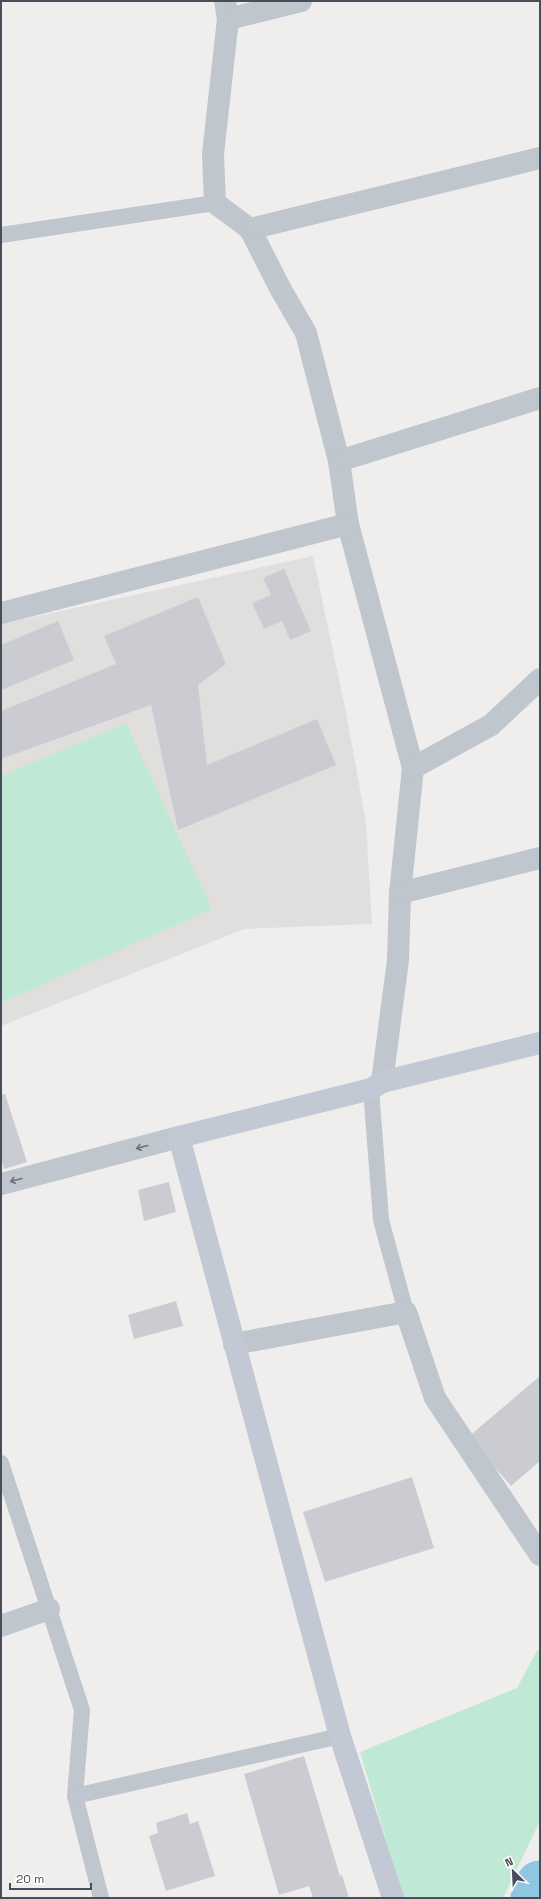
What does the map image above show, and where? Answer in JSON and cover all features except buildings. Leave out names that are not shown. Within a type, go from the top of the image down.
[{"type":"street","points":[[301,1],[226,10],[213,154],[215,203],[250,229],[280,288],[306,333],[340,461],[348,524],[413,768],[400,894],[398,960],[376,1086]]},
{"type":"street","points":[[250,229],[540,158]]},
{"type":"street","points":[[340,461],[540,398]]},
{"type":"street","points":[[1,612],[348,524]]},
{"type":"street","points":[[413,768],[491,725],[540,679]]},
{"type":"street","points":[[400,894],[540,858]]},
{"type":"street","points":[[1,1184],[540,1043]]},
{"type":"street","points":[[180,1137],[234,1344],[340,1736],[393,1898]]},
{"type":"street","points":[[234,1344],[406,1312],[435,1398],[540,1555]]},
{"type":"street","points":[[1,1626],[48,1609]]},
{"type":"lane","points":[[1,235],[215,203]]},
{"type":"lane","points":[[376,1086],[381,1220],[406,1312]]},
{"type":"lane","points":[[1,1463],[82,1710],[75,1796],[101,1898]]},
{"type":"lane","points":[[75,1796],[340,1736]]},
{"type":"shaded area","points":[[313,556],[347,717],[366,823],[372,924],[244,929],[1,1026],[1,624]]},
{"type":"green space","points":[[126,723],[212,909],[1,1003],[1,776]]},
{"type":"green space","points":[[540,1650],[540,1821],[503,1898],[403,1898],[360,1752],[517,1688],[537,1651]]},
{"type":"waterway","points":[[535,1898],[540,1885]]}]
